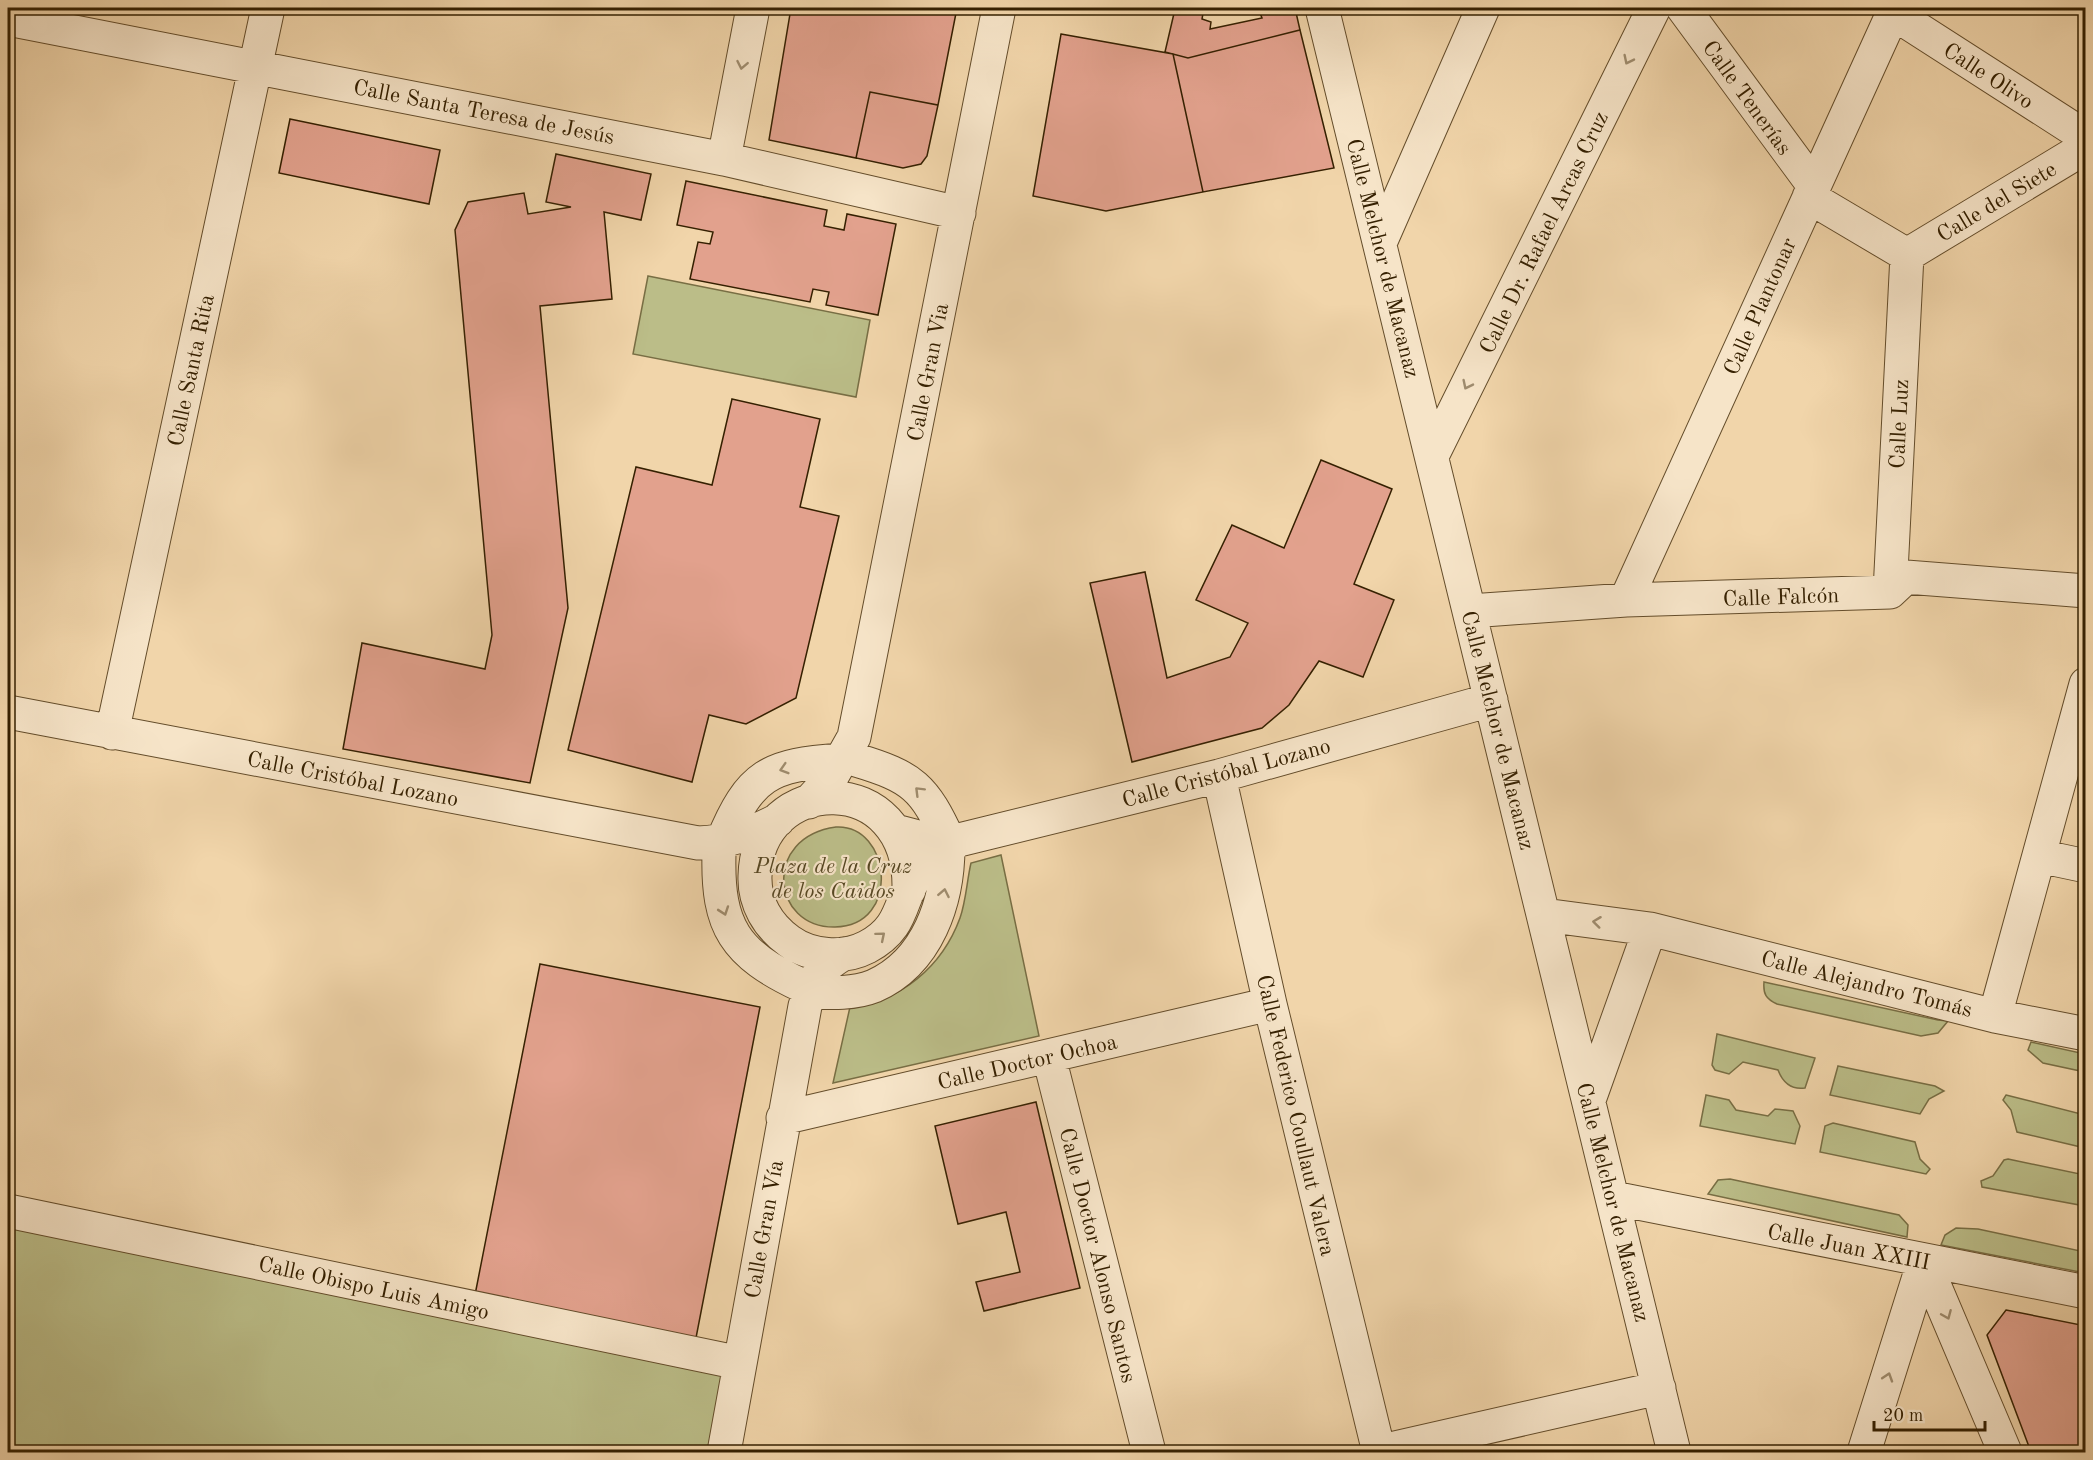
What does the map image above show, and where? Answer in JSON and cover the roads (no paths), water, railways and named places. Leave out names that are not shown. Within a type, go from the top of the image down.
[{"type":"street","name":"Calle Santa Rita","points":[[112,733],[268,8]]},
{"type":"street","points":[[724,159],[753,8]]},
{"type":"street","name":"Calle Gran Via","points":[[851,752],[999,8]]},
{"type":"street","name":"Calle Melchor de Macanaz","points":[[1322,8],[1674,1452]]},
{"type":"street","points":[[1380,243],[1483,8]]},
{"type":"street","name":"Calle Dr. Rafael Arcas Cruz","points":[[1432,456],[1654,8]]},
{"type":"street","name":"Calle Tenerías","points":[[1683,8],[1812,191],[1907,255]]},
{"type":"street","name":"Calle Plantonar","points":[[1626,600],[1893,13]]},
{"type":"street","name":"Calle Olivo","points":[[1893,13],[2085,137]]},
{"type":"street","name":"Calle Santa Teresa de Jesús","points":[[8,19],[724,159],[959,213]]},
{"type":"street","name":"Calle del Siete","points":[[1907,255],[2085,147]]},
{"type":"street","name":"Calle Luz","points":[[1890,592],[1907,255]]},
{"type":"street","name":"Calle Falcón","points":[[1470,610],[1626,600],[1890,592],[1906,577],[2085,591]]},
{"type":"street","points":[[1995,1016],[2085,684]]},
{"type":"street","name":"Calle Cristóbal Lozano","points":[[952,842],[1220,776],[1491,700]]},
{"type":"street","name":"Calle Cristóbal Lozano","points":[[8,712],[713,846]]},
{"type":"street","points":[[809,802],[851,752]]},
{"type":"street","points":[[851,752],[861,789],[869,807]]},
{"type":"street","points":[[851,752],[911,783],[932,804],[952,842],[940,910],[921,947],[897,971],[874,986],[844,993],[805,995],[753,959],[722,913],[713,846],[737,805],[754,785],[775,771],[851,752]]},
{"type":"street","name":"Calle Federico Coullaut Valera","points":[[1220,776],[1270,1004],[1378,1452]]},
{"type":"street","points":[[713,846],[748,835],[778,820],[798,805],[821,798],[846,799],[869,807],[889,821],[903,842],[910,865],[909,890]]},
{"type":"street","points":[[778,820],[763,839],[755,862],[755,887],[761,911],[776,931],[788,940],[819,954],[843,954]]},
{"type":"street","points":[[895,831],[937,842],[952,842]]},
{"type":"street","points":[[805,995],[824,966],[843,954],[867,947],[886,933],[902,913],[909,890],[919,870],[952,842]]},
{"type":"street","points":[[713,846],[742,866],[755,887]]},
{"type":"street","points":[[2039,856],[2085,866]]},
{"type":"street","name":"Calle Alejandro Tomás","points":[[1544,915],[1650,929],[1995,1016],[2085,1034]]},
{"type":"street","points":[[1589,1100],[1650,929]]},
{"type":"street","points":[[788,940],[805,995]]},
{"type":"street","name":"Calle Gran Vía","points":[[724,1452],[805,995]]},
{"type":"street","name":"Calle Doctor Ochoa","points":[[783,1118],[1270,1004]]},
{"type":"street","name":"Calle Doctor Alonso Santos","points":[[1049,1057],[1149,1452]]},
{"type":"street","name":"Calle Juan XXIII","points":[[1613,1198],[2085,1292]]},
{"type":"street","name":"Calle Obispo Luis Amigo","points":[[8,1211],[740,1362]]},
{"type":"street","points":[[1864,1452],[1924,1261]]},
{"type":"street","points":[[1924,1261],[2005,1452]]},
{"type":"street","points":[[1378,1452],[1659,1388]]},
{"type":"park label","name":"Plaza de la Cruz de los Caidos","points":[[833,878]]}]
